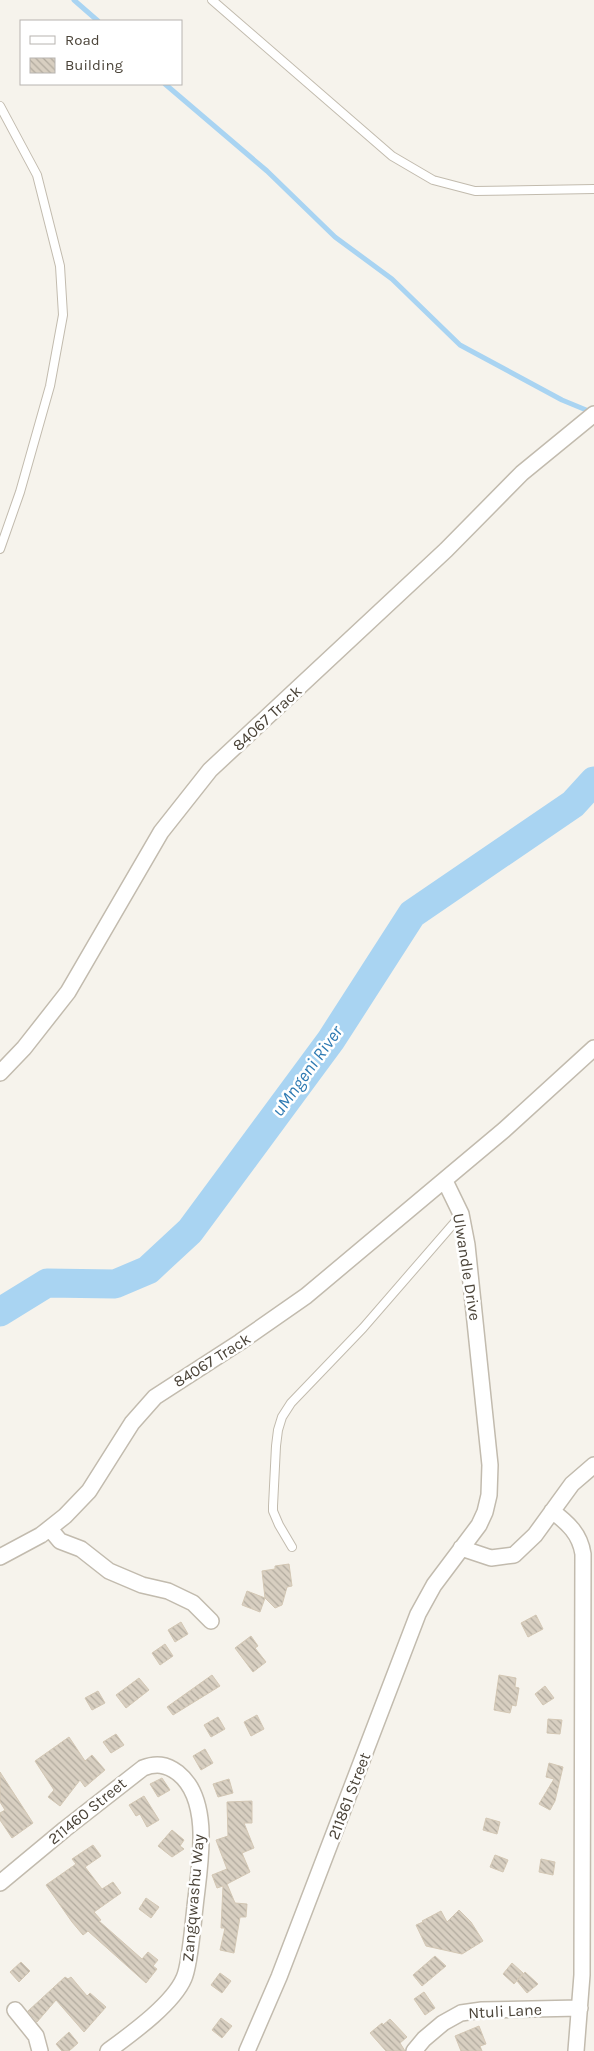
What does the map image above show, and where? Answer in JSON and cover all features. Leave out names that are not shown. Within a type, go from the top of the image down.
[{"type":"street","name":"84067 Track","points":[[0,1073],[24,1048],[68,992],[161,832],[210,770],[446,550],[522,473],[594,414]]},
{"type":"street","points":[[445,1181],[594,1048]]},
{"type":"street","name":"84067 Track","points":[[0,1557],[50,1529],[65,1516],[89,1491],[132,1423],[155,1397],[292,1307],[445,1181]]},
{"type":"street","name":"Ulwandle Drive","points":[[445,1181],[461,1214],[473,1291],[490,1482],[485,1512],[479,1525],[461,1548]]},
{"type":"street","points":[[461,1548],[491,1558],[514,1555],[535,1535],[572,1484],[594,1465]]},
{"type":"street","points":[[552,1511],[567,1522],[576,1533],[583,1554],[582,1975],[576,2051]]},
{"type":"street","points":[[50,1529],[60,1542],[81,1549],[109,1571],[142,1584],[168,1591],[193,1603],[211,1621]]},
{"type":"street","name":"211861 Street","points":[[247,2051],[279,1977],[418,1614],[434,1585],[461,1548]]},
{"type":"street","name":"211460 Street","points":[[0,1883],[143,1768],[158,1764],[174,1770],[181,1776]]},
{"type":"street","name":"Zangqwashu Way","points":[[108,2051],[143,2024],[180,1987],[185,1976],[194,1918],[200,1837],[195,1799],[188,1783],[181,1776]]},
{"type":"street","name":"Ntuli Lane","points":[[414,2051],[443,2022],[461,2012],[580,2008]]},
{"type":"street","points":[[15,2010],[36,2036],[40,2051]]},
{"type":"lane","points":[[212,0],[392,156],[433,180],[475,191],[594,189]]},
{"type":"lane","points":[[0,106],[36,175],[60,266],[63,316],[50,386],[20,492],[0,549]]},
{"type":"lane","points":[[292,1547],[273,1511],[276,1446],[282,1418],[291,1403],[347,1346],[461,1214]]},
{"type":"building","points":[[289,1564],[292,1586],[287,1587],[282,1605],[275,1608],[265,1598],[262,1571],[275,1569],[275,1566]]},
{"type":"building","points":[[247,1591],[265,1598],[260,1612],[242,1605]]},
{"type":"building","points":[[536,1615],[543,1629],[528,1637],[521,1623]]},
{"type":"building","points":[[181,1622],[188,1634],[175,1642],[168,1630]]},
{"type":"building","points":[[251,1636],[258,1646],[255,1648],[266,1662],[253,1672],[235,1648]]},
{"type":"building","points":[[165,1644],[173,1656],[160,1665],[152,1653]]},
{"type":"building","points":[[212,1675],[220,1686],[173,1715],[167,1707]]},
{"type":"building","points":[[499,1675],[516,1678],[515,1687],[519,1688],[516,1706],[512,1705],[510,1713],[494,1710]]},
{"type":"building","points":[[139,1678],[149,1690],[126,1708],[116,1695]]},
{"type":"building","points":[[545,1686],[554,1698],[543,1705],[535,1694]]},
{"type":"building","points":[[98,1691],[105,1703],[92,1710],[85,1698]]},
{"type":"building","points":[[257,1715],[264,1729],[251,1736],[244,1722]]},
{"type":"building","points":[[218,1717],[225,1729],[211,1737],[204,1725]]},
{"type":"building","points":[[548,1719],[562,1720],[560,1734],[547,1733]]},
{"type":"building","points":[[116,1734],[124,1745],[111,1753],[103,1742]]},
{"type":"building","points":[[69,1737],[85,1761],[92,1755],[105,1770],[85,1787],[80,1780],[60,1806],[48,1797],[54,1790],[35,1761]]},
{"type":"building","points":[[205,1749],[213,1763],[201,1770],[193,1756]]},
{"type":"building","points":[[549,1763],[563,1767],[555,1801],[550,1810],[539,1804],[554,1779],[546,1777]]},
{"type":"building","points":[[0,1772],[33,1823],[12,1838],[0,1820],[0,1813],[5,1810],[0,1802]]},
{"type":"building","points":[[162,1778],[170,1790],[158,1797],[150,1784]]},
{"type":"building","points":[[229,1779],[233,1793],[218,1797],[213,1784]]},
{"type":"building","points":[[144,1796],[159,1820],[147,1827],[140,1814],[136,1816],[129,1805]]},
{"type":"building","points":[[252,1801],[252,1823],[244,1823],[254,1848],[242,1853],[250,1872],[227,1884],[235,1903],[247,1904],[246,1917],[240,1917],[234,1953],[220,1950],[225,1928],[221,1928],[223,1886],[217,1888],[212,1875],[227,1869],[216,1840],[228,1836],[227,1802]]},
{"type":"building","points":[[486,1818],[500,1822],[497,1834],[483,1830]]},
{"type":"building","points":[[172,1830],[184,1840],[180,1846],[184,1849],[172,1857],[158,1846]]},
{"type":"building","points":[[93,1845],[101,1856],[85,1867],[102,1889],[113,1882],[121,1893],[94,1912],[101,1920],[99,1921],[142,1959],[148,1952],[158,1960],[153,1966],[157,1969],[146,1983],[88,1931],[83,1935],[46,1885],[76,1864],[72,1859]]},
{"type":"building","points":[[495,1855],[508,1860],[503,1872],[490,1867]]},
{"type":"building","points":[[541,1859],[555,1862],[553,1875],[539,1872]]},
{"type":"building","points":[[146,1898],[159,1907],[151,1918],[139,1909]]},
{"type":"building","points":[[459,1910],[471,1922],[483,1941],[462,1954],[426,1946],[416,1925],[441,1911],[447,1922]]},
{"type":"building","points":[[435,1956],[446,1966],[422,1986],[413,1975]]},
{"type":"building","points":[[21,1962],[30,1971],[19,1982],[10,1972]]},
{"type":"building","points":[[512,1963],[523,1973],[514,1984],[503,1974]]},
{"type":"building","points":[[525,1972],[538,1984],[527,1993],[517,1981]]},
{"type":"building","points":[[220,1973],[231,1981],[222,1993],[211,1985]]},
{"type":"building","points":[[65,1977],[68,1979],[71,1977],[87,1996],[90,1993],[106,2007],[84,2032],[56,2000],[37,2022],[28,2011]]},
{"type":"building","points":[[424,1992],[435,2008],[425,2015],[414,1999]]},
{"type":"building","points":[[221,2018],[232,2026],[222,2038],[212,2030]]},
{"type":"building","points":[[390,2019],[407,2037],[400,2043],[405,2051],[386,2051],[370,2033]]},
{"type":"building","points":[[479,2026],[486,2044],[480,2046],[482,2051],[461,2051],[455,2036]]},
{"type":"building","points":[[69,2032],[78,2043],[69,2051],[62,2051],[56,2044]]},
{"type":"waterway","points":[[74,0],[97,20]]},
{"type":"waterway","points":[[166,85],[267,171],[335,237],[392,279],[460,345],[562,400],[591,412]]},
{"type":"waterway","name":"uMngeni River","points":[[0,1312],[47,1283],[115,1284],[148,1270],[190,1231],[331,1040],[412,914],[573,804],[594,781]]}]
